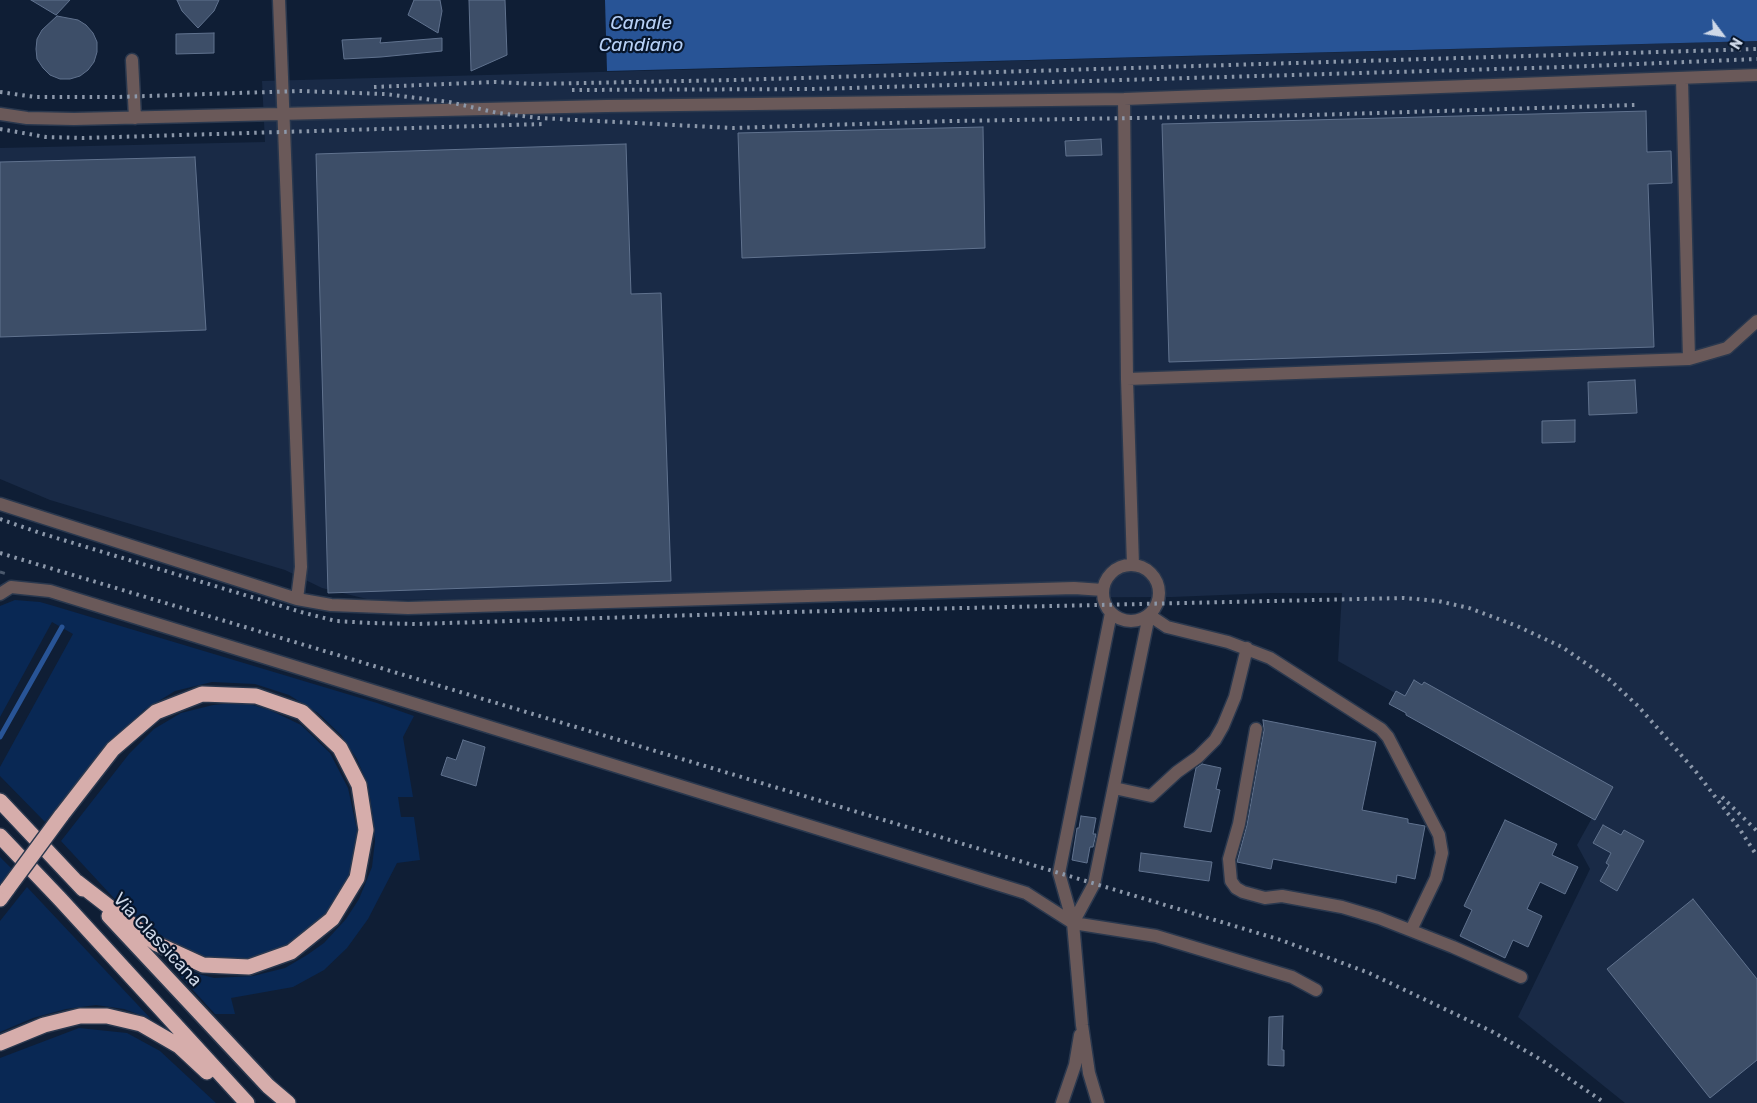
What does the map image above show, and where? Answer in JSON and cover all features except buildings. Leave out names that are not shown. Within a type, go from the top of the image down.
[{"type":"highway","points":[[4,894],[113,749],[156,712],[202,694],[256,696],[302,712],[340,748],[359,785],[366,830],[357,878],[332,919],[291,952],[249,967],[203,965],[157,944],[77,882]]},
{"type":"highway","name":"Via Classicana","points":[[0,801],[268,1086],[288,1103]]},
{"type":"highway","points":[[0,836],[60,898],[247,1103]]},
{"type":"highway","points":[[0,1043],[44,1025],[80,1016],[107,1016],[141,1024],[178,1046],[241,1103]]},
{"type":"street","points":[[279,0],[302,566],[297,599]]},
{"type":"street","points":[[132,60],[136,118]]},
{"type":"street","points":[[0,114],[27,118],[136,118],[606,106],[1124,100],[1757,75]]},
{"type":"street","points":[[1682,79],[1689,359]]},
{"type":"street","points":[[1124,100],[1127,379],[1133,564]]},
{"type":"street","points":[[1127,379],[1689,359],[1727,348],[1757,321]]},
{"type":"street","points":[[0,504],[297,599],[331,604],[408,608],[1074,588],[1103,590]]},
{"type":"street","points":[[1073,923],[1094,884],[1149,615],[1158,604],[1160,595],[1156,578],[1142,566],[1124,565],[1110,574],[1103,590],[1106,605],[1111,613],[1126,621],[1134,621],[1149,615]]},
{"type":"street","points":[[0,594],[11,587],[50,591],[1026,893],[1073,923],[1156,936],[1292,977],[1316,990]]},
{"type":"street","points":[[1098,1103],[1089,1073],[1082,1025],[1073,923],[1059,873],[1111,613]]},
{"type":"street","points":[[1149,615],[1167,626],[1247,648],[1270,658],[1381,729],[1388,737],[1436,828],[1442,852],[1436,878],[1411,930]]},
{"type":"street","points":[[1114,788],[1151,796],[1198,757],[1215,740],[1230,712],[1247,648]]},
{"type":"street","points":[[1256,729],[1239,824],[1229,859],[1231,881],[1236,888],[1264,898],[1282,896],[1342,907],[1411,930],[1521,978]]},
{"type":"street","points":[[1062,1103],[1075,1065],[1082,1025]]},
{"type":"shaded area","points":[[1757,41],[1757,1103],[1625,1103],[1518,1017],[1590,869],[1577,845],[1592,818],[1406,715],[1406,713],[1389,704],[1395,693],[1338,661],[1342,593],[1271,593],[1172,597],[371,600],[322,588],[285,570],[50,500],[0,479],[0,148],[265,142],[262,81]]},
{"type":"shaded area","points":[[15,600],[40,602],[54,606],[377,703],[414,716],[403,737],[413,797],[398,797],[401,817],[414,817],[420,860],[397,863],[368,919],[347,948],[324,970],[293,987],[231,998],[235,1014],[215,1014],[172,967],[214,978],[253,976],[285,968],[324,943],[346,919],[359,899],[372,867],[375,841],[368,785],[357,759],[341,735],[318,713],[289,695],[255,684],[212,682],[175,691],[144,710],[109,744],[45,822],[0,776],[0,767],[73,634],[52,622],[0,717],[0,606]]},
{"type":"shaded area","points":[[242,702],[270,710],[301,725],[330,753],[348,788],[357,830],[352,867],[342,894],[318,926],[291,946],[241,962],[209,961],[160,941],[123,908],[61,841],[129,754],[154,729],[181,713],[213,705]]},
{"type":"shaded area","points":[[0,857],[13,870],[0,887]]},
{"type":"shaded area","points":[[27,887],[151,1019],[124,1009],[96,1005],[66,1009],[33,1018],[0,1032],[0,921]]},
{"type":"shaded area","points":[[79,1028],[127,1033],[160,1051],[216,1103],[0,1103],[0,1058]]},
{"type":"water","name":"Canale Candiano","points":[[605,0],[1757,0],[1757,41],[607,71]]},
{"type":"waterway","points":[[0,737],[62,627]]},
{"type":"railway","points":[[374,87],[494,82],[535,84],[734,80],[1757,49]]},
{"type":"railway","points":[[572,90],[815,89],[1565,67],[1757,59]]},
{"type":"railway","points":[[0,92],[35,97],[116,97],[299,91],[385,94],[449,102],[498,113],[538,118],[733,128],[953,121],[1312,115],[1635,105]]},
{"type":"railway","points":[[0,129],[46,137],[84,138],[544,124]]},
{"type":"railway","points":[[0,519],[40,533],[301,612],[336,621],[370,623],[417,624],[789,612],[1404,598],[1438,601],[1469,608],[1517,626],[1562,647],[1610,680],[1638,706],[1697,773],[1739,828],[1757,856]]},
{"type":"railway","points":[[0,553],[1281,940],[1369,973],[1493,1032],[1543,1061],[1605,1103]]},
{"type":"railway","points":[[1722,797],[1757,831]]}]
